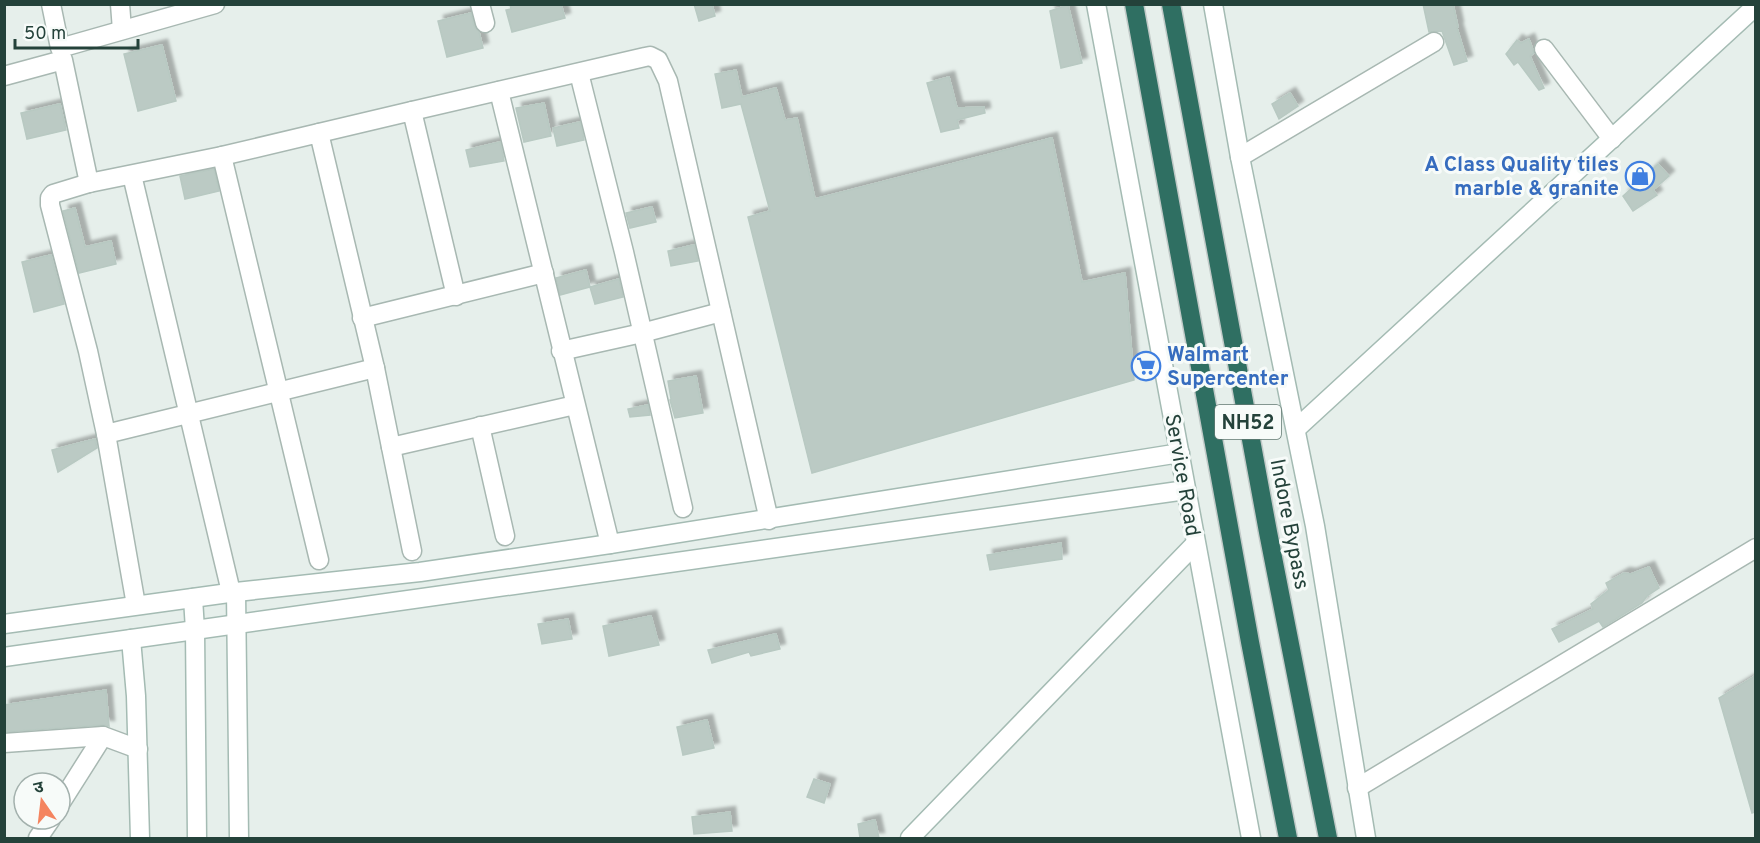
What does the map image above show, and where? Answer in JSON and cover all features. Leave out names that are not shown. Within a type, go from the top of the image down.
[{"type":"highway","name":"NH52","points":[[1134,4],[1288,838]]},
{"type":"highway","name":"Indore Bypass","points":[[1171,4],[1268,532],[1328,838]]},
{"type":"street","points":[[51,4],[89,183]]},
{"type":"street","points":[[120,4],[122,30]]},
{"type":"street","points":[[4,76],[122,30],[215,4]]},
{"type":"street","points":[[480,4],[485,22]]},
{"type":"street","name":"Service Road","points":[[1096,4],[1251,838]]},
{"type":"street","points":[[1213,4],[1240,157],[1297,428],[1315,526],[1366,838]]},
{"type":"street","points":[[1297,428],[1755,6]]},
{"type":"street","points":[[1240,157],[1434,42]]},
{"type":"street","points":[[1544,49],[1612,139]]},
{"type":"street","points":[[136,605],[106,434],[88,351],[50,204],[53,194],[89,183],[222,156],[645,57],[658,60],[668,81],[769,520]]},
{"type":"street","points":[[579,73],[624,252],[683,508]]},
{"type":"street","points":[[499,91],[610,544]]},
{"type":"street","points":[[412,111],[456,296]]},
{"type":"street","points":[[319,133],[375,368],[412,551]]},
{"type":"street","points":[[222,156],[319,560]]},
{"type":"street","points":[[132,175],[233,592],[237,624],[239,838]]},
{"type":"street","points":[[363,318],[544,273]]},
{"type":"street","points":[[561,351],[721,312]]},
{"type":"street","points":[[106,434],[375,368]]},
{"type":"street","points":[[391,447],[575,405]]},
{"type":"street","points":[[480,426],[505,536]]},
{"type":"street","points":[[4,624],[233,592],[420,572],[769,520],[1180,453]]},
{"type":"street","points":[[4,657],[1186,490]]},
{"type":"street","points":[[910,838],[1195,544]]},
{"type":"street","points":[[1357,788],[1755,548]]},
{"type":"street","points":[[193,598],[197,838]]},
{"type":"street","points":[[130,639],[136,696],[140,838]]},
{"type":"street","points":[[4,743],[103,736],[138,749]]},
{"type":"street","points":[[72,785],[103,736]]},
{"type":"building","points":[[510,4],[561,4],[565,18],[512,32],[506,10],[511,9]]},
{"type":"building","points":[[694,4],[712,4],[715,16],[699,21]]},
{"type":"building","points":[[1423,4],[1453,4],[1457,28],[1467,61],[1454,65],[1442,31],[1429,32]]},
{"type":"building","points":[[1068,5],[1082,63],[1061,68],[1050,11]]},
{"type":"building","points":[[471,13],[483,48],[447,57],[438,21]]},
{"type":"building","points":[[1529,39],[1534,53],[1530,56],[1544,88],[1539,90],[1518,62],[1514,65],[1506,54],[1517,40],[1521,43]]},
{"type":"building","points":[[162,45],[176,101],[138,111],[124,54]]},
{"type":"building","points":[[736,70],[742,97],[776,88],[785,120],[797,118],[815,199],[1052,138],[1082,282],[1125,273],[1134,380],[812,473],[748,217],[770,211],[741,104],[722,108],[715,74]]},
{"type":"building","points":[[949,77],[957,108],[984,107],[985,113],[957,120],[959,128],[941,132],[927,83]]},
{"type":"building","points":[[1290,93],[1298,106],[1279,119],[1272,104]]},
{"type":"building","points":[[544,103],[551,136],[524,142],[516,108]]},
{"type":"building","points":[[60,104],[66,130],[27,139],[21,113]]},
{"type":"building","points":[[580,122],[584,140],[557,146],[553,128]]},
{"type":"building","points":[[500,142],[504,161],[470,167],[466,150]]},
{"type":"building","points":[[1658,164],[1669,176],[1653,190],[1657,195],[1633,211],[1623,196]]},
{"type":"building","points":[[214,169],[219,191],[185,199],[180,176]]},
{"type":"building","points":[[652,207],[656,222],[630,228],[626,213]]},
{"type":"building","points":[[75,208],[85,247],[111,241],[116,264],[79,273],[63,211]]},
{"type":"building","points":[[694,245],[698,261],[671,266],[668,251]]},
{"type":"building","points":[[51,255],[64,304],[34,312],[22,262]]},
{"type":"building","points":[[586,270],[590,287],[560,295],[556,278]]},
{"type":"building","points":[[619,279],[623,297],[595,304],[590,287]]},
{"type":"building","points":[[696,376],[703,413],[675,418],[668,381]]},
{"type":"building","points":[[648,405],[650,415],[630,417],[628,409]]},
{"type":"building","points":[[95,439],[97,448],[58,472],[52,450]]},
{"type":"building","points":[[1061,543],[1062,559],[990,570],[987,555]]},
{"type":"building","points":[[1649,567],[1659,588],[1647,596],[1642,603],[1603,627],[1599,621],[1559,642],[1552,629],[1593,609],[1591,604],[1609,590],[1606,583],[1624,573],[1631,574]]},
{"type":"building","points":[[651,616],[659,645],[609,656],[603,626]]},
{"type":"building","points":[[568,619],[572,639],[542,644],[538,624]]},
{"type":"building","points":[[776,634],[780,649],[751,656],[749,652],[712,663],[708,650]]},
{"type":"building","points":[[1755,676],[1755,812],[1752,813],[1719,698]]},
{"type":"building","points":[[106,690],[109,726],[4,732],[4,705]]},
{"type":"building","points":[[707,720],[714,748],[683,755],[677,727]]},
{"type":"building","points":[[814,779],[830,784],[824,803],[807,797]]},
{"type":"building","points":[[730,812],[732,831],[694,834],[692,817]]},
{"type":"building","points":[[875,820],[879,838],[860,838],[858,824]]},
{"type":"place","name":"A Class Quality tiles marble & granite","points":[[1640,176]]},
{"type":"place","name":"Walmart Supercenter","points":[[1146,366]]}]
